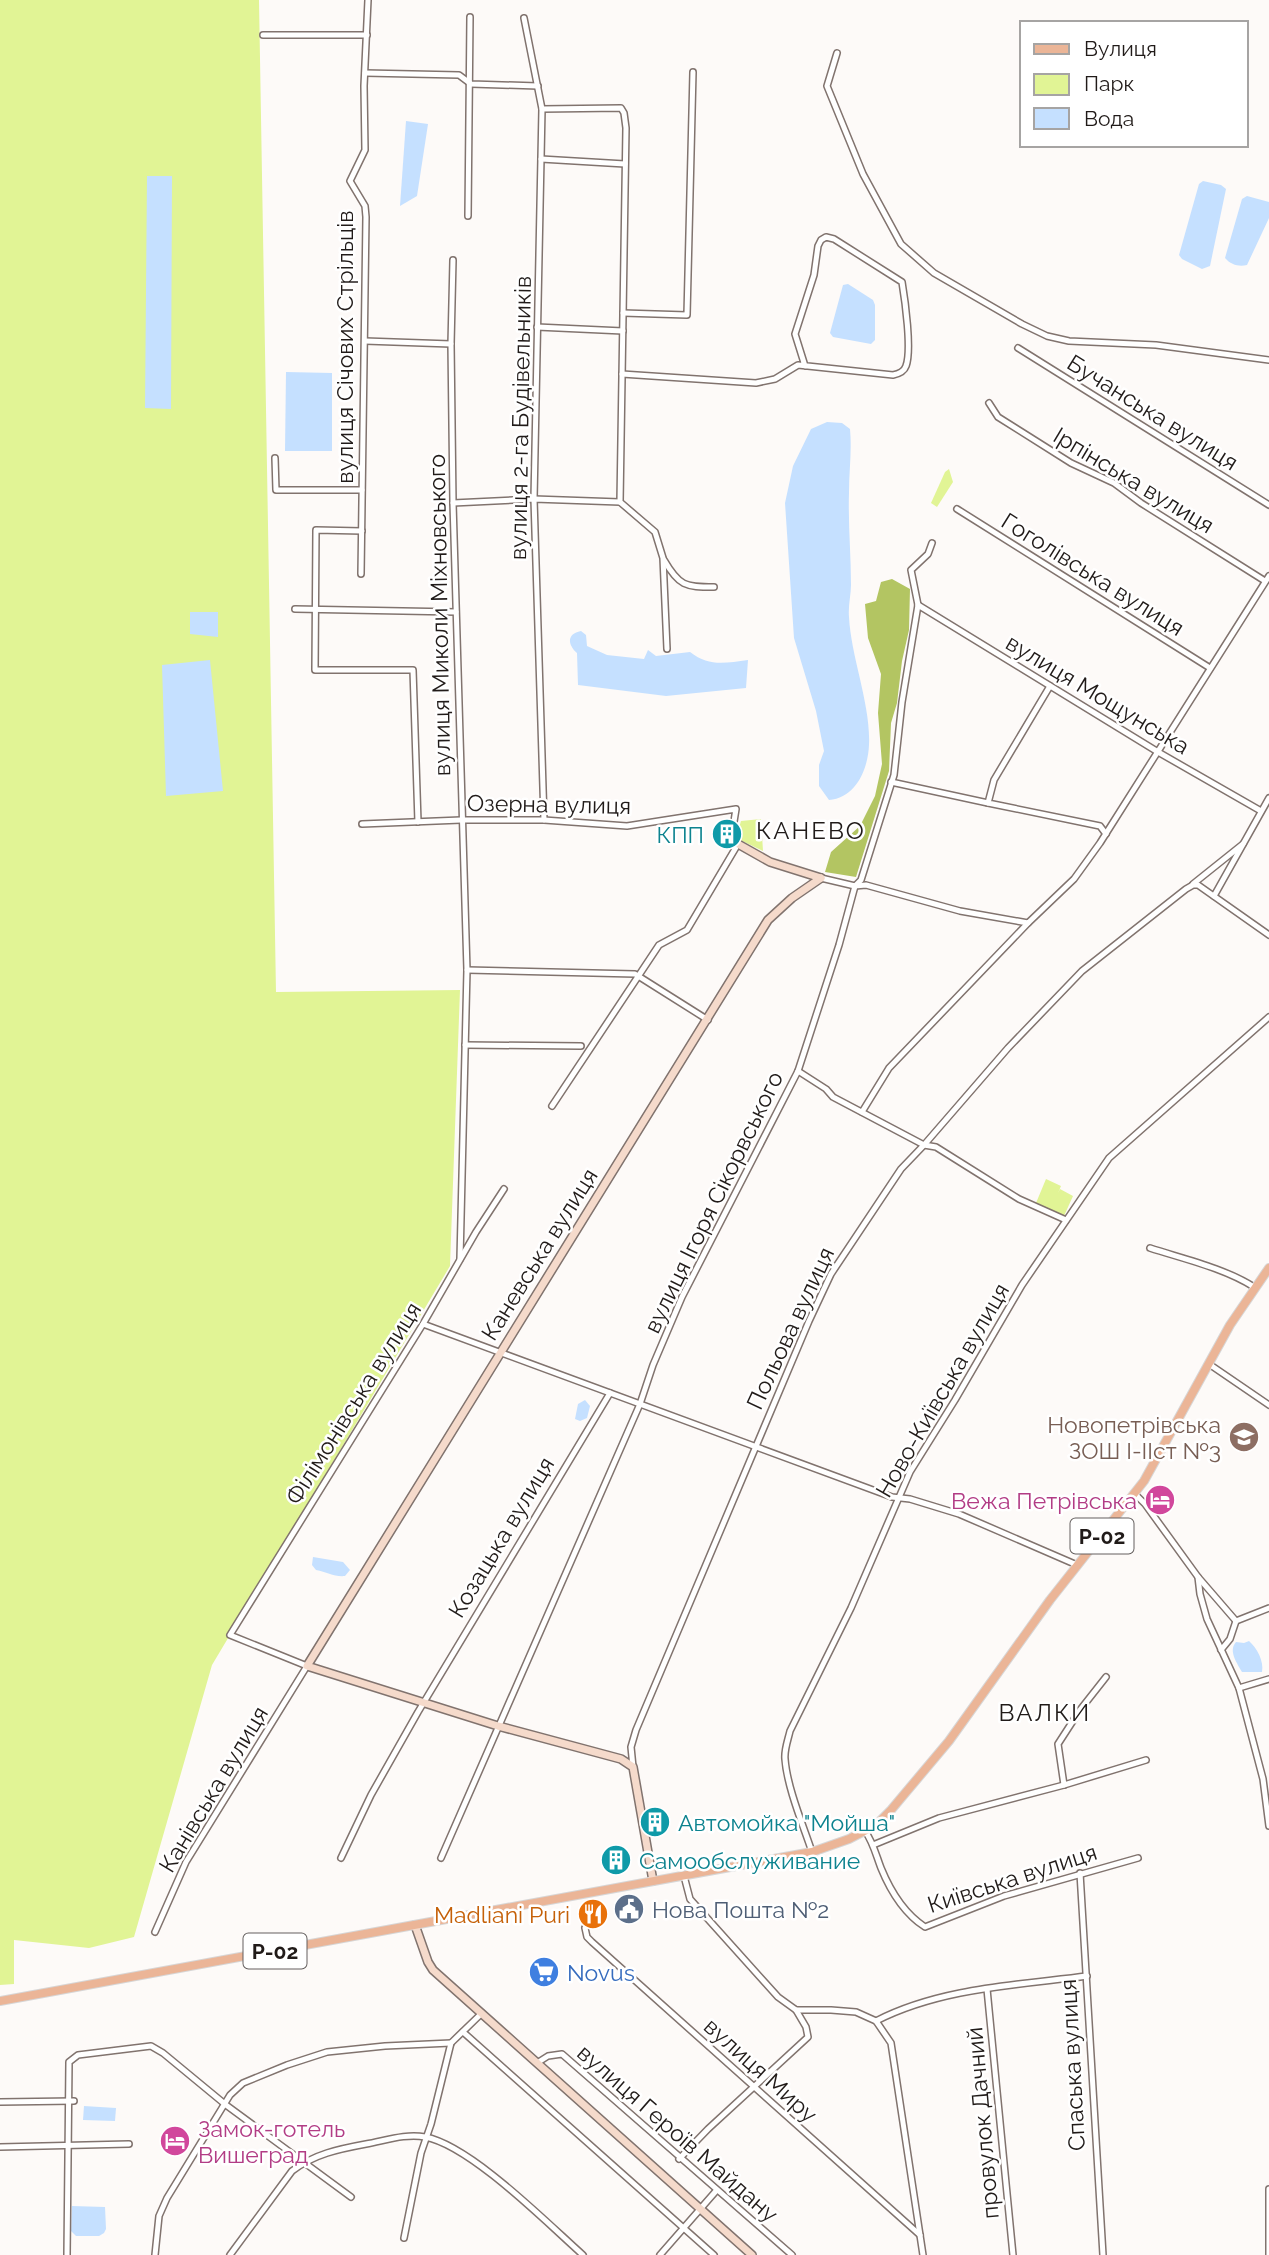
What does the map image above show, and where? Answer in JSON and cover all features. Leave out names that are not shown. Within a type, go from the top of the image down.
[{"type":"main road","name":"Р-02","points":[[0,2001],[812,1852],[865,1831],[891,1810],[949,1741],[1077,1564],[1136,1494],[1230,1325],[1269,1268]]},
{"type":"street","name":"вулиця Січових Стрільців","points":[[361,574],[365,206],[350,181],[365,150],[368,0]]},
{"type":"street","points":[[468,216],[470,17]]},
{"type":"street","name":"вулиця 2-га Будівельників","points":[[524,18],[542,109],[534,499],[544,820]]},
{"type":"street","points":[[263,35],[367,35]]},
{"type":"street","points":[[837,52],[827,86],[863,174],[901,244],[945,280],[1047,336],[1069,341],[1156,345],[1269,360]]},
{"type":"street","points":[[623,313],[687,316],[693,72]]},
{"type":"street","points":[[365,73],[459,75],[471,84],[538,86]]},
{"type":"street","points":[[542,109],[618,108],[623,111],[626,122],[620,502]]},
{"type":"street","points":[[541,159],[625,164]]},
{"type":"street","points":[[622,374],[756,383],[775,379],[798,365],[805,366],[893,376],[901,372],[906,366],[906,312],[902,282],[827,237],[821,240],[818,246],[814,275],[796,334],[805,366]]},
{"type":"street","name":"вулиця Миколи Міхновського","points":[[453,260],[453,503],[467,970],[460,1259]]},
{"type":"street","points":[[537,327],[623,331]]},
{"type":"street","points":[[365,341],[451,344]]},
{"type":"street","name":"Бучанська вулиця","points":[[1018,348],[1269,505]]},
{"type":"street","name":"Ірпінська вулиця","points":[[989,403],[998,417],[1071,463],[1114,483],[1142,503],[1267,578]]},
{"type":"street","points":[[275,458],[276,490],[362,490]]},
{"type":"street","points":[[453,503],[534,499],[620,502],[656,532],[663,558],[667,649]]},
{"type":"street","name":"Гоголівська вулиця","points":[[957,509],[1210,668]]},
{"type":"street","points":[[362,531],[316,530],[315,670],[413,670],[418,822]]},
{"type":"street","name":"вулиця Ігоря Сікорвського","points":[[441,1858],[640,1404],[653,1365],[682,1297],[798,1071],[855,886],[861,880],[891,782],[918,605],[911,570],[928,554],[932,543]]},
{"type":"street","points":[[663,558],[675,579],[691,587],[714,587]]},
{"type":"street","points":[[862,1112],[889,1068],[1074,879],[1106,834],[1267,578]]},
{"type":"street","name":"вулиця Мощунська","points":[[918,605],[1158,752],[1261,811]]},
{"type":"street","points":[[295,609],[456,612]]},
{"type":"street","points":[[988,803],[994,780],[1050,686]]},
{"type":"street","points":[[891,782],[1100,826],[1106,834]]},
{"type":"street","points":[[1214,896],[1269,799]]},
{"type":"street","name":"Озерна вулиця","points":[[362,824],[544,820],[627,826],[736,809],[731,840],[738,844]]},
{"type":"street","name":"Польова вулиця","points":[[653,1881],[631,1747],[831,1274],[901,1169],[1008,1048],[1082,971],[1245,842]]},
{"type":"street","points":[[552,1106],[659,945],[687,930],[738,844],[770,862],[821,878],[855,886],[866,885],[960,911],[1028,923]]},
{"type":"street","name":"Каневська вулиця","points":[[307,1666],[768,920],[792,898],[821,878]]},
{"type":"street","points":[[1193,885],[1198,885],[1269,935],[1263,942]]},
{"type":"street","points":[[467,970],[635,974],[708,1020]]},
{"type":"street","name":"Ново-Київська вулиця","points":[[812,1852],[791,1784],[785,1758],[786,1744],[851,1608],[910,1472],[1022,1285],[1109,1158],[1269,1017]]},
{"type":"street","points":[[465,1045],[582,1046]]},
{"type":"street","points":[[798,1071],[826,1089],[833,1097],[924,1145],[936,1147],[1019,1199],[1066,1220]]},
{"type":"street","name":"Філімонівська вулиця","points":[[307,1666],[230,1635],[504,1189]]},
{"type":"street","points":[[1150,1248],[1244,1280],[1254,1287]]},
{"type":"street","points":[[423,1324],[897,1498],[959,1514],[1077,1564]]},
{"type":"street","points":[[1209,1364],[1269,1405]]},
{"type":"street","name":"Козацька вулиця","points":[[341,1858],[371,1795],[610,1393]]},
{"type":"street","points":[[1136,1494],[1198,1577],[1236,1621]]},
{"type":"street","points":[[1198,1577],[1207,1619],[1239,1688],[1262,1779],[1269,1826]]},
{"type":"street","points":[[1236,1621],[1269,1608]]},
{"type":"street","points":[[1221,1650],[1230,1639],[1236,1621]]},
{"type":"street","points":[[307,1666],[498,1726],[621,1759],[633,1767]]},
{"type":"street","name":"Канівська вулиця","points":[[155,1932],[186,1862],[307,1666]]},
{"type":"street","points":[[1064,1786],[1058,1744],[1106,1677]]},
{"type":"street","points":[[1239,1688],[1269,1679]]},
{"type":"street","points":[[873,1844],[939,1818],[1064,1786],[1146,1760]]},
{"type":"street","name":"Київська вулиця","points":[[865,1831],[895,1895],[915,1920],[925,1927],[1004,1896],[1138,1858]]},
{"type":"street","name":"Спаська вулиця","points":[[1080,1873],[1103,2255]]},
{"type":"street","points":[[680,2159],[808,2037],[806,2027],[796,2010],[778,1997],[690,1899],[684,1876]]},
{"type":"street","points":[[415,1925],[433,1970],[752,2255]]},
{"type":"street","name":"вулиця Миру","points":[[585,1928],[587,1937],[592,1942],[920,2235]]},
{"type":"street","points":[[876,2021],[916,2005],[987,1989],[1087,1976]]},
{"type":"street","name":"провулок Дачний","points":[[987,1989],[1013,2255]]},
{"type":"street","points":[[796,2010],[856,2012],[876,2021],[891,2043],[923,2255]]},
{"type":"street","points":[[404,2238],[426,2137],[451,2042],[482,2014]]},
{"type":"street","points":[[463,2032],[714,2255]]},
{"type":"street","points":[[155,2255],[159,2216],[167,2198],[230,2095],[243,2083],[287,2064],[327,2052],[451,2042]]},
{"type":"street","points":[[67,2255],[71,2101],[69,2062],[78,2055],[151,2046],[351,2197]]},
{"type":"street","name":"вулиця Героїв Майдану","points":[[537,2063],[548,2056],[562,2054],[792,2255]]},
{"type":"street","points":[[0,2102],[71,2101]]},
{"type":"street","points":[[230,2255],[292,2171],[304,2162],[331,2150],[414,2135],[444,2143],[490,2174],[583,2255]]},
{"type":"street","points":[[0,2147],[129,2144]]},
{"type":"street","points":[[1269,2189],[1269,2255]]},
{"type":"street","points":[[660,2255],[716,2191]]},
{"type":"green space","points":[[0,0],[259,0],[276,992],[460,990],[450,1266],[212,1665],[134,1937],[89,1948],[14,1940],[14,1984],[0,1985]]},
{"type":"green space","points":[[949,469],[953,482],[937,507],[931,503],[945,472]]},
{"type":"green space","points":[[892,579],[910,589],[909,630],[891,723],[889,771],[856,877],[825,872],[831,852],[860,826],[875,796],[882,764],[878,713],[881,674],[868,638],[865,604],[876,601],[881,582]]},
{"type":"green space","points":[[761,819],[763,851],[736,838],[741,821]]},
{"type":"green space","points":[[1046,1179],[1061,1186],[1058,1193],[1060,1189],[1073,1196],[1064,1216],[1036,1203]]},
{"type":"water","points":[[406,121],[428,124],[417,196],[400,206]]},
{"type":"water","points":[[147,176],[172,176],[171,409],[145,408]]},
{"type":"water","points":[[1203,181],[1221,185],[1226,189],[1210,266],[1202,269],[1179,255],[1199,184]]},
{"type":"water","points":[[1247,196],[1269,202],[1269,218],[1247,265],[1238,266],[1225,258],[1242,199]]},
{"type":"water","points":[[848,284],[873,300],[875,305],[875,340],[871,344],[833,337],[830,333],[843,285]]},
{"type":"water","points":[[286,372],[332,373],[332,451],[285,451]]},
{"type":"water","points":[[827,422],[842,423],[850,429],[849,617],[869,730],[868,754],[859,781],[846,794],[829,800],[819,786],[819,765],[824,751],[816,711],[794,638],[785,503],[793,466],[811,429]]},
{"type":"water","points":[[190,612],[218,612],[218,637],[190,634]]},
{"type":"water","points":[[581,631],[586,635],[587,646],[607,655],[644,659],[648,650],[656,656],[690,652],[704,660],[718,663],[748,660],[746,688],[666,696],[578,685],[577,653],[570,640],[576,632]]},
{"type":"water","points":[[210,660],[223,791],[166,796],[162,665]]},
{"type":"water","points":[[585,1400],[590,1406],[587,1418],[580,1421],[575,1419],[578,1404]]},
{"type":"water","points":[[313,1557],[343,1562],[350,1570],[345,1576],[341,1576],[316,1570],[312,1565]]},
{"type":"water","points":[[1249,1641],[1259,1655],[1262,1672],[1242,1672],[1234,1657],[1236,1642]]},
{"type":"water","points":[[84,2106],[116,2108],[115,2121],[83,2120]]},
{"type":"water","points":[[72,2206],[105,2207],[104,2233],[99,2236],[76,2236],[71,2231]]},
{"type":"place","name":"КПП","points":[[727,834]]},
{"type":"place","name":"Новопетрівська ЗОШ I-IIст №3","points":[[1244,1437]]},
{"type":"place","name":"Вежа Петрівська","points":[[1160,1500]]},
{"type":"place","name":"Автомойка \"Мойша\"","points":[[655,1822]]},
{"type":"place","name":"Самообслуживание","points":[[616,1860]]},
{"type":"place","name":"Нова Пошта №2","points":[[629,1909]]},
{"type":"place","name":"Madliani Puri","points":[[593,1914]]},
{"type":"place","name":"Novus","points":[[544,1972]]},
{"type":"place","name":"Замок-готель Вишеград","points":[[175,2141]]},
{"type":"district","name":"КАНЕВО","points":[[811,830]]},
{"type":"district","name":"ВАЛКИ","points":[[1045,1712]]}]
